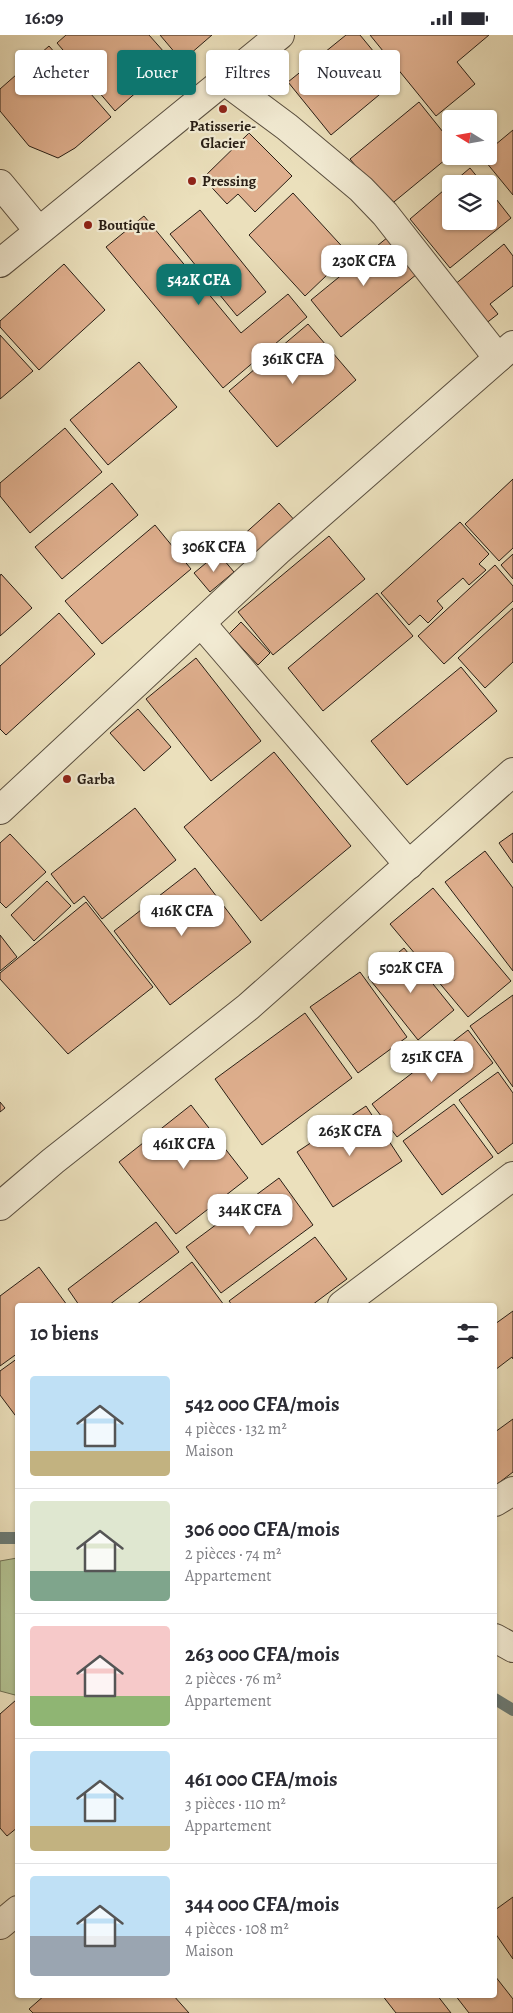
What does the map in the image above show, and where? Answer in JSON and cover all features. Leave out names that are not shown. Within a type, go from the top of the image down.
[{"type":"street","points":[[262,50],[280,35]]},
{"type":"street","points":[[0,263],[38,230],[207,95]]},
{"type":"street","points":[[0,810],[278,551],[505,352],[385,214],[360,189],[293,131],[244,95]]},
{"type":"street","points":[[0,184],[38,230]]},
{"type":"street","points":[[201,623],[409,865]]},
{"type":"street","points":[[0,1206],[53,1161],[248,1007],[513,771]]},
{"type":"street","points":[[345,1303],[513,1176]]},
{"type":"street","points":[[497,1501],[513,1491]]},
{"type":"street","points":[[497,1638],[513,1648]]},
{"type":"street","points":[[0,1925],[15,1912]]},
{"type":"green space","points":[[15,1558],[15,1695],[0,1691],[0,1561]]},
{"type":"building","points":[[66,35],[149,35],[162,50],[117,50],[117,95],[133,95],[115,111],[101,95],[107,95],[107,50],[63,50],[57,43]]},
{"type":"building","points":[[160,35],[212,35],[195,50],[173,50]]},
{"type":"building","points":[[346,35],[360,35],[372,50],[327,50]]},
{"type":"building","points":[[370,35],[489,35],[457,62],[475,84],[436,116],[400,72],[400,50],[382,50]]},
{"type":"building","points":[[49,46],[52,50],[44,50]]},
{"type":"building","points":[[299,73],[299,95],[379,95],[331,135],[289,83]]},
{"type":"building","points":[[15,76],[15,95],[92,95],[111,117],[75,148],[58,158],[29,146],[0,111],[0,89]]},
{"type":"building","points":[[419,102],[442,131],[442,162],[389,206],[350,159]]},
{"type":"building","points":[[513,130],[513,195],[488,165],[498,165],[498,142]]},
{"type":"building","points":[[249,133],[292,176],[255,212],[238,194],[227,204],[203,178]]},
{"type":"building","points":[[470,168],[476,175],[462,175]]},
{"type":"building","points":[[442,192],[442,230],[496,230],[450,268],[410,219]]},
{"type":"building","points":[[293,193],[349,254],[305,296],[249,235]]},
{"type":"building","points":[[497,200],[511,218],[497,229]]},
{"type":"building","points":[[200,210],[266,292],[237,316],[170,234]]},
{"type":"building","points":[[144,216],[241,333],[288,294],[307,317],[223,388],[106,247]]},
{"type":"building","points":[[388,237],[417,274],[341,337],[311,300]]},
{"type":"building","points":[[504,244],[513,256],[513,286],[490,304],[498,314],[480,328],[448,290]]},
{"type":"building","points":[[64,264],[105,310],[39,370],[0,327],[0,321]]},
{"type":"building","points":[[308,324],[356,380],[277,447],[229,391]]},
{"type":"building","points":[[0,335],[33,371],[0,399]]},
{"type":"building","points":[[139,362],[177,407],[108,465],[70,420]]},
{"type":"building","points":[[65,428],[102,472],[30,533],[0,496],[0,483]]},
{"type":"building","points":[[513,479],[513,548],[499,561],[465,524]]},
{"type":"building","points":[[112,483],[138,515],[62,579],[35,547]]},
{"type":"building","points":[[279,503],[297,523],[259,557],[241,537]]},
{"type":"building","points":[[460,522],[489,554],[479,564],[486,570],[469,585],[463,578],[437,601],[443,608],[428,623],[420,615],[409,625],[381,593]]},
{"type":"building","points":[[155,525],[191,569],[102,644],[65,601]]},
{"type":"building","points":[[329,536],[365,579],[273,655],[238,612]]},
{"type":"building","points":[[218,553],[234,572],[210,592],[194,573]]},
{"type":"building","points":[[513,554],[513,579],[501,565]]},
{"type":"building","points":[[495,565],[513,586],[513,601],[444,664],[418,636]]},
{"type":"building","points":[[1,574],[32,608],[0,636],[0,576]]},
{"type":"building","points":[[377,593],[413,636],[323,711],[288,668]]},
{"type":"building","points":[[513,608],[513,662],[485,688],[458,658]]},
{"type":"building","points":[[59,613],[95,654],[6,735],[0,729],[0,666]]},
{"type":"building","points":[[241,622],[270,653],[258,665],[229,634]]},
{"type":"building","points":[[196,658],[261,741],[211,781],[146,699]]},
{"type":"building","points":[[461,667],[497,711],[407,785],[371,741]]},
{"type":"building","points":[[138,709],[171,747],[144,771],[110,733]]},
{"type":"building","points":[[274,752],[351,846],[261,921],[184,827]]},
{"type":"building","points":[[135,808],[176,860],[102,919],[84,896],[74,904],[51,874]]},
{"type":"building","points":[[513,833],[513,863],[499,843]]},
{"type":"building","points":[[10,834],[46,872],[6,908],[0,902],[0,843]]},
{"type":"building","points":[[485,851],[513,888],[513,971],[445,882]]},
{"type":"building","points":[[195,868],[251,942],[170,1005],[114,931]]},
{"type":"building","points":[[47,881],[71,906],[34,941],[11,915]]},
{"type":"building","points":[[433,888],[511,981],[468,1017],[390,924]]},
{"type":"building","points":[[86,902],[153,987],[68,1054],[0,979],[0,973]]},
{"type":"building","points":[[0,935],[17,957],[0,971]]},
{"type":"building","points":[[404,948],[454,1010],[418,1040],[368,977]]},
{"type":"building","points":[[360,972],[407,1037],[358,1073],[310,1007]]},
{"type":"building","points":[[513,995],[513,1087],[470,1026]]},
{"type":"building","points":[[305,1013],[352,1078],[262,1145],[215,1079]]},
{"type":"building","points":[[468,1030],[493,1063],[397,1137],[372,1104]]},
{"type":"building","points":[[498,1072],[513,1093],[513,1143],[498,1154],[459,1100]]},
{"type":"building","points":[[0,1102],[5,1108],[0,1112]]},
{"type":"building","points":[[454,1104],[493,1157],[442,1195],[403,1141]]},
{"type":"building","points":[[191,1105],[248,1178],[176,1234],[119,1162]]},
{"type":"building","points":[[366,1106],[402,1161],[333,1207],[297,1152]]},
{"type":"building","points":[[279,1178],[313,1225],[221,1293],[186,1247]]},
{"type":"building","points":[[156,1222],[179,1252],[112,1303],[78,1303],[68,1289]]},
{"type":"building","points":[[315,1237],[347,1279],[315,1303],[230,1303],[229,1301]]},
{"type":"building","points":[[192,1262],[223,1303],[139,1303]]},
{"type":"building","points":[[39,1267],[66,1303],[15,1303],[15,1355],[0,1366],[0,1296]]},
{"type":"building","points":[[513,1311],[513,1359],[512,1357],[497,1368],[497,1323]]},
{"type":"building","points":[[15,1360],[15,1415],[0,1395],[0,1371]]},
{"type":"building","points":[[513,1419],[513,1472],[497,1484],[497,1431]]},
{"type":"building","points":[[15,1701],[15,1829],[7,1836],[0,1828],[0,1714]]},
{"type":"building","points":[[513,1897],[513,1959],[497,1936],[497,1909]]},
{"type":"building","points":[[497,1979],[513,1999],[513,2013],[469,2013],[457,1998],[497,1998]]},
{"type":"building","points":[[42,1998],[176,1998],[189,2013],[33,2013],[29,2009]]},
{"type":"building","points":[[384,1998],[439,1998],[451,2013],[396,2013]]},
{"type":"waterway","points":[[0,1538],[15,1538]]},
{"type":"waterway","points":[[497,1700],[513,1710]]},
{"type":"place","name":"Patisserie- Glacier","points":[[223,109]]},
{"type":"place","name":"Pressing","points":[[192,181]]},
{"type":"place","name":"Boutique","points":[[88,225]]},
{"type":"place","name":"Garba","points":[[67,779]]}]
